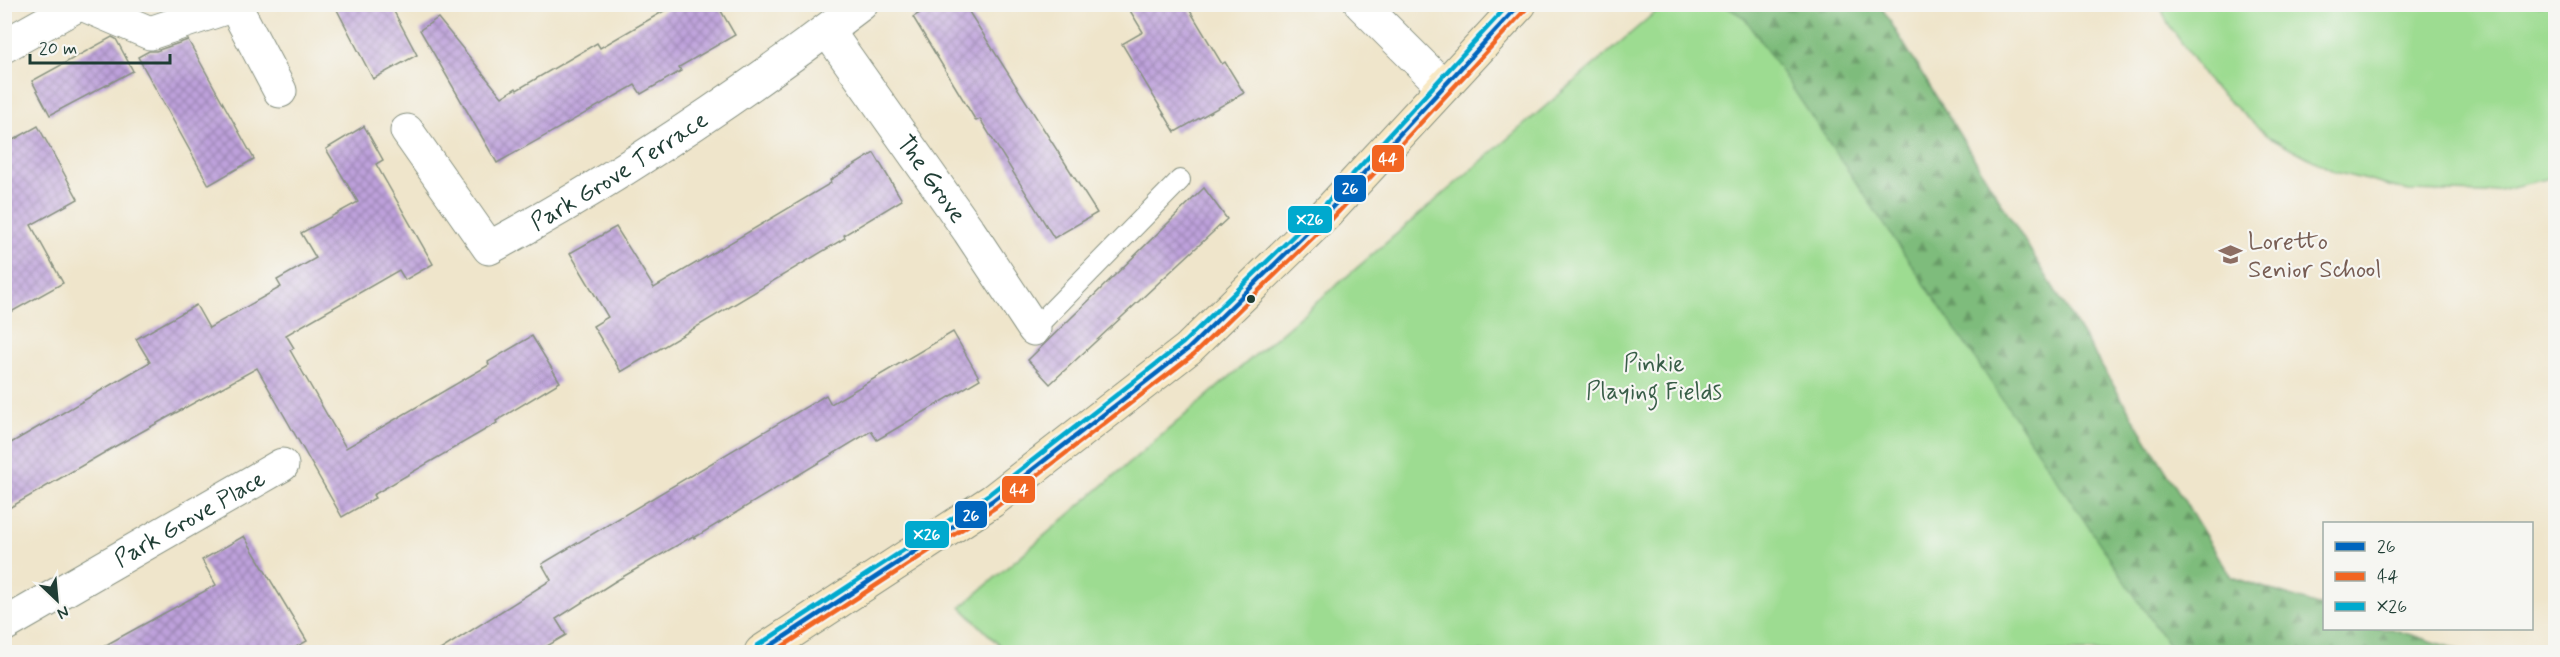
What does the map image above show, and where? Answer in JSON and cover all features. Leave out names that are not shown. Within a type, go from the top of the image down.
[{"type":"main road","points":[[761,652],[992,501],[1188,349],[1325,215],[1520,4]]},
{"type":"street","points":[[4,46],[81,4],[150,33],[234,5],[280,91]]},
{"type":"street","name":"Park Grove Terrace","points":[[407,131],[489,249],[602,185],[827,30],[861,4]]},
{"type":"street","points":[[1361,4],[1443,86]]},
{"type":"street","name":"The Grove","points":[[827,30],[969,231],[1034,329]]},
{"type":"street","name":"Park Grove Place","points":[[4,625],[282,465]]},
{"type":"lane","points":[[1034,329],[1180,180]]},
{"type":"green space","name":"Pinkie Playing Fields","points":[[1722,4],[1745,18],[2173,652],[1006,652],[961,607],[1659,9],[1665,5]]},
{"type":"green space","points":[[1714,5],[1880,5],[2231,577],[2323,607],[2323,630],[2395,630],[2466,652],[2144,652]]},
{"type":"green space","points":[[2160,5],[2555,5],[2555,177],[2486,193],[2409,191],[2335,172],[2268,136],[2211,85],[2167,22]]},
{"type":"building","points":[[334,4],[390,4],[417,55],[373,79]]},
{"type":"building","points":[[676,4],[717,4],[735,35],[679,67],[681,71],[641,94],[635,85],[497,163],[420,30],[438,18],[502,97],[597,43],[600,48]]},
{"type":"building","points":[[934,4],[964,4],[1097,213],[1054,238],[980,119],[976,121],[913,17]]},
{"type":"building","points":[[1126,4],[1186,4],[1222,64],[1225,62],[1244,93],[1175,132],[1122,44],[1143,32]]},
{"type":"building","points":[[112,37],[116,39],[133,71],[50,115],[32,81]]},
{"type":"building","points":[[188,40],[254,159],[209,185],[138,57],[149,51],[156,51]]},
{"type":"building","points":[[38,126],[78,199],[31,225],[63,283],[4,316],[4,145]]},
{"type":"building","points":[[364,126],[383,160],[376,164],[433,264],[405,280],[399,270],[286,335],[294,348],[290,350],[346,448],[489,365],[488,362],[532,336],[560,382],[496,421],[497,423],[373,495],[375,498],[342,517],[257,368],[4,511],[4,447],[150,362],[136,339],[196,305],[209,328],[281,287],[277,280],[316,258],[301,233],[358,202],[326,149]]},
{"type":"building","points":[[874,153],[902,200],[844,235],[845,238],[621,372],[593,326],[608,317],[570,253],[616,227],[654,288],[831,183],[830,180]]},
{"type":"building","points":[[1204,188],[1227,219],[1050,384],[1028,360]]},
{"type":"building","points":[[953,332],[980,379],[877,440],[871,431],[694,538],[693,536],[614,582],[556,619],[566,635],[537,652],[437,652],[551,580],[542,564],[826,395],[831,404]]},
{"type":"building","points":[[244,536],[307,641],[287,652],[93,652],[216,585],[202,560]]},
{"type":"transit line","name":"X26","points":[[757,646],[988,495],[1183,343],[1320,210],[1509,4]]},
{"type":"transit line","name":"26","points":[[761,652],[992,501],[1188,349],[1325,215],[1520,4]]},
{"type":"transit line","name":"44","points":[[774,652],[996,507],[1193,355],[1331,220],[1526,9]]},
{"type":"place","name":"Loretto Senior School","points":[[2230,255]]}]
